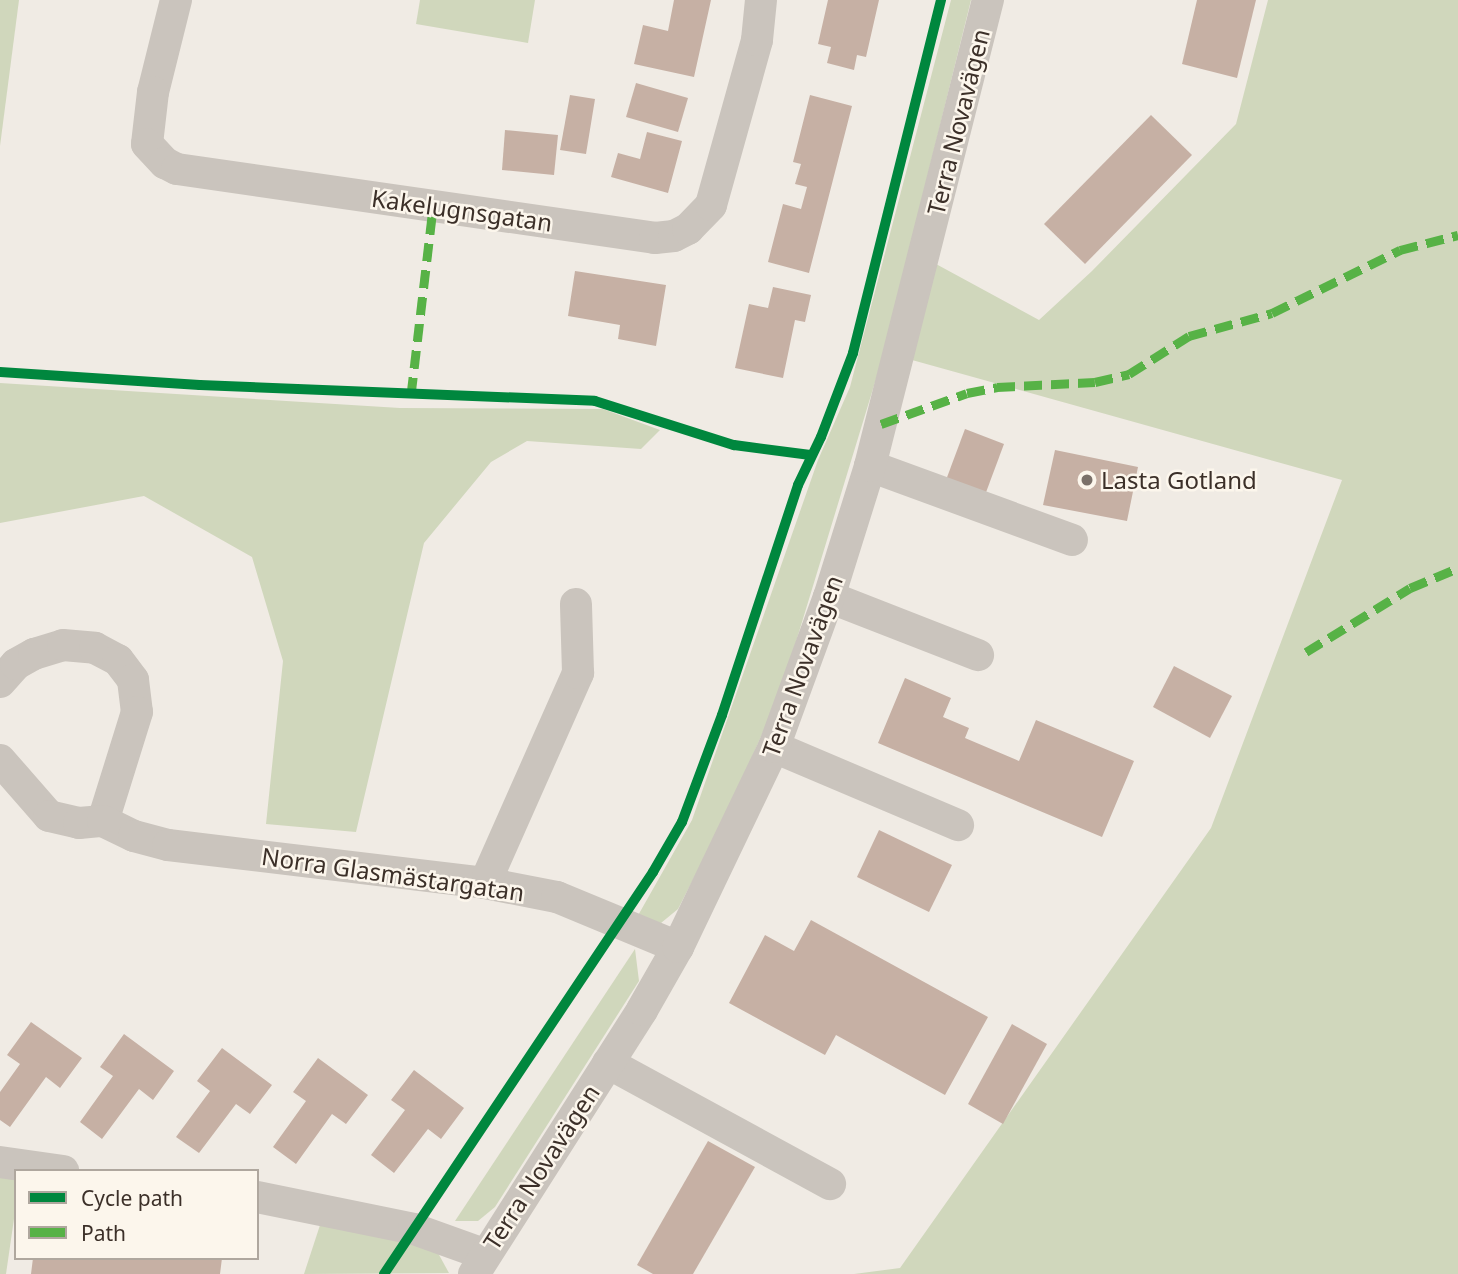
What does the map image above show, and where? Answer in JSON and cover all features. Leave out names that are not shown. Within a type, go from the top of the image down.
[{"type":"street","name":"Kakelugnsgatan","points":[[176,0],[153,92],[147,144],[164,163],[177,169],[655,237],[674,236],[688,229],[710,205],[757,40],[761,0]]},
{"type":"street","name":"Terra Novavägen","points":[[479,1264],[608,1063],[678,947],[774,747],[829,597],[870,466],[988,0]]},
{"type":"street","points":[[870,466],[1072,540]]},
{"type":"street","points":[[829,597],[978,655]]},
{"type":"street","points":[[485,883],[578,673],[576,604]]},
{"type":"street","points":[[0,682],[16,664],[34,654],[63,645],[95,648],[118,660],[133,680],[137,712],[103,821]]},
{"type":"street","points":[[774,747],[958,825]]},
{"type":"street","name":"Norra Glasmästargatan","points":[[0,760],[49,816],[79,823],[103,821],[134,836],[168,845],[485,883],[557,897],[678,947]]},
{"type":"street","points":[[608,1063],[830,1184]]},
{"type":"street","points":[[0,1162],[49,1169]]},
{"type":"street","points":[[259,1197],[414,1229],[479,1264]]},
{"type":"green space","points":[[0,0],[19,0],[0,146]]},
{"type":"green space","points":[[420,0],[535,0],[528,43],[416,24]]},
{"type":"green space","points":[[951,0],[971,0],[883,356],[781,691],[731,805],[678,909],[661,923],[636,919],[692,820],[818,460],[850,387]]},
{"type":"green space","points":[[1268,0],[1458,0],[1458,1274],[854,1274],[900,1268],[1211,828],[1342,480],[912,360],[936,264],[1039,320],[1092,271],[1236,124]]},
{"type":"green space","points":[[0,383],[400,408],[603,409],[660,430],[641,449],[527,441],[491,462],[424,543],[356,832],[266,824],[283,661],[252,557],[144,496],[0,523]]},
{"type":"green space","points":[[635,949],[639,981],[495,1207],[478,1221],[455,1221]]},
{"type":"green space","points":[[0,1176],[14,1179],[14,1219],[6,1274],[0,1274]]},
{"type":"green space","points":[[322,1219],[421,1241],[438,1253],[449,1273],[304,1274]]},
{"type":"building","points":[[674,0],[711,0],[694,77],[634,64],[643,25],[668,31]]},
{"type":"building","points":[[828,0],[879,0],[866,57],[857,55],[854,70],[827,63],[831,47],[818,44]]},
{"type":"building","points":[[1197,0],[1256,0],[1237,78],[1182,64]]},
{"type":"building","points":[[636,83],[688,98],[678,132],[626,117]]},
{"type":"building","points":[[570,95],[595,99],[586,154],[560,150]]},
{"type":"building","points":[[810,95],[852,106],[809,273],[768,262],[783,204],[801,209],[807,187],[795,184],[801,164],[793,162]]},
{"type":"building","points":[[1151,115],[1192,155],[1085,264],[1044,224]]},
{"type":"building","points":[[505,130],[558,135],[554,175],[502,170]]},
{"type":"building","points":[[647,132],[682,141],[668,193],[611,177],[618,153],[640,159]]},
{"type":"building","points":[[575,271],[666,285],[656,346],[618,339],[620,325],[568,316]]},
{"type":"building","points":[[773,287],[811,295],[805,322],[795,320],[783,378],[735,368],[749,304],[768,308]]},
{"type":"building","points":[[965,429],[1004,444],[985,495],[946,480]]},
{"type":"building","points":[[1055,450],[1138,467],[1127,521],[1043,505]]},
{"type":"building","points":[[1174,666],[1232,696],[1210,738],[1153,707]]},
{"type":"building","points":[[905,678],[951,698],[943,717],[969,728],[965,738],[1019,761],[1036,720],[1134,761],[1102,837],[878,743]]},
{"type":"building","points":[[879,830],[952,865],[929,912],[857,877]]},
{"type":"building","points":[[811,920],[988,1017],[945,1095],[836,1035],[825,1055],[729,1003],[765,935],[794,951]]},
{"type":"building","points":[[31,1022],[82,1058],[60,1088],[46,1077],[10,1127],[0,1120],[0,1092],[20,1064],[7,1055]]},
{"type":"building","points":[[1012,1024],[1047,1044],[1003,1124],[968,1104]]},
{"type":"building","points":[[124,1034],[174,1071],[153,1100],[139,1089],[102,1139],[80,1122],[113,1076],[100,1067]]},
{"type":"building","points":[[222,1048],[272,1085],[250,1114],[236,1104],[199,1153],[176,1137],[210,1091],[197,1081]]},
{"type":"building","points":[[318,1058],[368,1095],[346,1124],[332,1114],[296,1164],[273,1147],[306,1101],[293,1092]]},
{"type":"building","points":[[414,1070],[464,1108],[441,1139],[428,1129],[394,1173],[371,1155],[405,1110],[391,1100]]},
{"type":"building","points":[[708,1141],[755,1167],[693,1274],[653,1274],[637,1265]]},
{"type":"building","points":[[33,1260],[222,1260],[220,1274],[31,1274]]},
{"type":"marked path","points":[[411,395],[433,207]]},
{"type":"marked path","points":[[881,424],[967,393],[997,387],[1095,382],[1129,374],[1189,336],[1272,313],[1400,250],[1458,235]]},
{"type":"marked path","points":[[1306,652],[1410,588],[1458,568]]},
{"type":"cycle path","points":[[384,1274],[653,872],[682,822],[722,715],[798,485],[821,437],[853,353],[941,0]]},
{"type":"cycle path","points":[[0,372],[200,385],[595,401],[734,445],[810,455]]},
{"type":"place","name":"Lasta Gotland","points":[[1087,480]]}]
